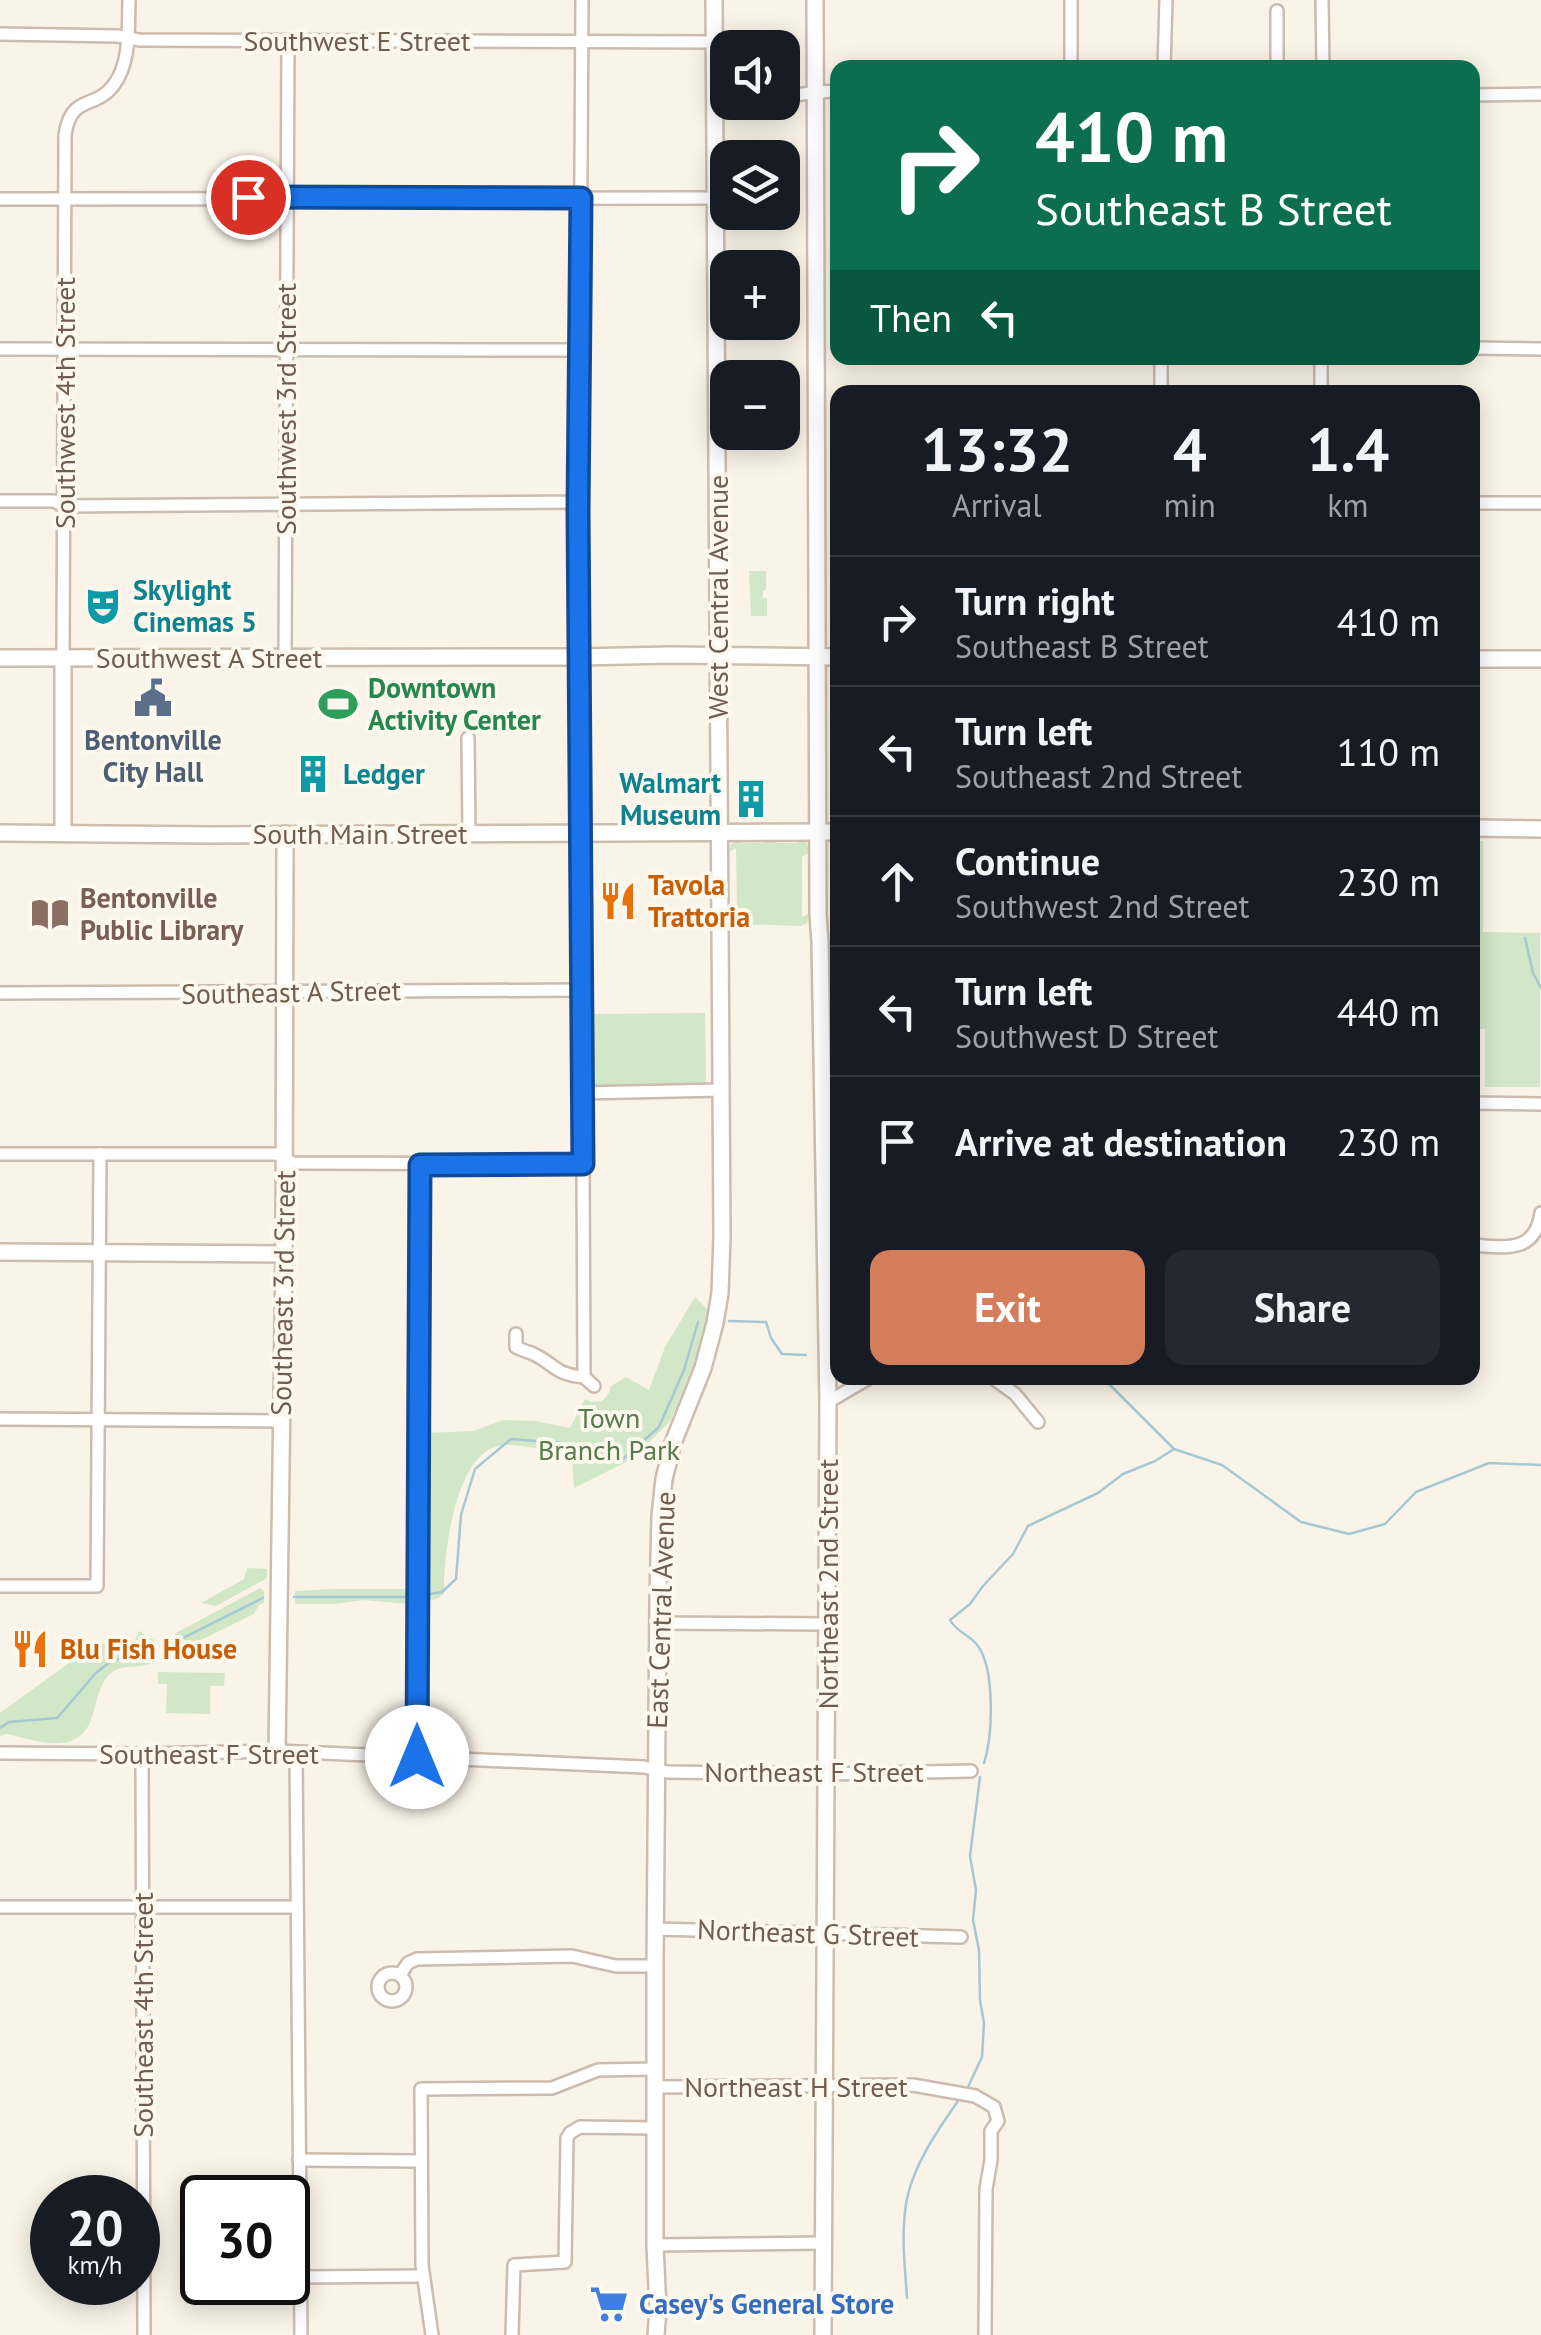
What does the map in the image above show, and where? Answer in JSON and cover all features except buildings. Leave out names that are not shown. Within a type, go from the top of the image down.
[{"type":"street","name":"Southwest 4th Street","points":[[63,833],[64,146],[69,117],[78,107],[112,88],[124,62],[129,0]]},
{"type":"street","points":[[582,0],[579,657],[584,1377]]},
{"type":"street","name":"West Central Avenue","points":[[714,0],[714,30]]},
{"type":"street","name":"Northeast 2nd Street","points":[[815,0],[818,833],[830,1096],[823,2335]]},
{"type":"street","points":[[1071,0],[1071,60]]},
{"type":"street","points":[[1164,60],[1166,0]]},
{"type":"street","points":[[1322,0],[1323,60]]},
{"type":"street","points":[[1277,11],[1277,60]]},
{"type":"street","name":"Southwest E Street","points":[[0,34],[288,41],[710,42]]},
{"type":"street","name":"Southwest 3rd Street","points":[[285,658],[288,41]]},
{"type":"street","points":[[800,96],[830,91]]},
{"type":"street","points":[[1480,94],[1541,94]]},
{"type":"street","points":[[0,198],[710,198]]},
{"type":"street","name":"West Central Avenue","points":[[714,230],[720,834]]},
{"type":"street","points":[[1480,348],[1541,349]]},
{"type":"street","points":[[0,349],[580,350]]},
{"type":"street","points":[[0,502],[54,502],[64,506],[580,502]]},
{"type":"street","points":[[1480,503],[1541,503]]},
{"type":"street","name":"Southwest A Street","points":[[0,658],[830,657]]},
{"type":"street","points":[[1480,659],[1541,659]]},
{"type":"street","points":[[468,738],[468,833]]},
{"type":"street","points":[[1480,828],[1541,829]]},
{"type":"street","name":"South Main Street","points":[[0,832],[830,832]]},
{"type":"street","name":"Southeast 3rd Street","points":[[277,1751],[285,834]]},
{"type":"street","name":"East Central Avenue","points":[[656,2335],[654,2068],[659,1537],[664,1479],[673,1443],[703,1368],[720,1293],[720,834]]},
{"type":"street","name":"Southeast A Street","points":[[0,993],[582,990]]},
{"type":"street","points":[[582,1093],[722,1090]]},
{"type":"street","points":[[1480,1102],[1541,1104]]},
{"type":"street","points":[[0,1154],[276,1154],[291,1163],[583,1164]]},
{"type":"street","points":[[0,1586],[97,1586],[100,1154]]},
{"type":"street","points":[[417,1757],[420,1165]]},
{"type":"street","points":[[1480,1246],[1513,1248],[1530,1240],[1539,1228],[1541,1213]]},
{"type":"street","points":[[0,1252],[284,1254]]},
{"type":"street","points":[[516,1334],[520,1351],[531,1353],[564,1375],[584,1377],[594,1386]]},
{"type":"street","points":[[828,1402],[856,1385]]},
{"type":"street","points":[[1003,1385],[1038,1422]]},
{"type":"street","points":[[0,1418],[282,1420]]},
{"type":"street","points":[[657,1623],[828,1624]]},
{"type":"street","name":"Southeast F Street","points":[[0,1753],[277,1751],[656,1770]]},
{"type":"street","points":[[296,1752],[299,2175]]},
{"type":"street","name":"Southeast 4th Street","points":[[142,1754],[144,2335]]},
{"type":"street","name":"Northeast F Street","points":[[656,1770],[827,1774],[971,1771]]},
{"type":"street","points":[[0,1907],[297,1908]]},
{"type":"street","name":"Northeast G Street","points":[[655,1929],[961,1937]]},
{"type":"street","points":[[400,1976],[417,1959],[572,1956],[616,1966],[655,1966]]},
{"type":"street","points":[[432,2335],[423,2276],[421,2089],[552,2088],[598,2070],[654,2068]]},
{"type":"street","name":"Northeast H Street","points":[[654,2088],[913,2085],[975,2096],[994,2107],[998,2120],[991,2131],[986,2189],[985,2335]]},
{"type":"street","points":[[512,2335],[514,2265],[565,2262],[570,2133],[580,2127],[654,2128]]},
{"type":"street","points":[[299,2160],[421,2161]]},
{"type":"street","points":[[655,2245],[824,2243]]},
{"type":"street","points":[[310,2278],[423,2276]]},
{"type":"street","points":[[300,2305],[301,2335]]},
{"type":"green space","points":[[749,571],[766,571],[763,598],[767,598],[767,616],[751,616]]},
{"type":"green space","points":[[799,839],[806,842],[810,852],[802,857],[802,917],[810,913],[807,923],[734,924],[729,916],[737,910],[736,848],[729,852],[731,844],[741,840],[798,843]]},
{"type":"green space","points":[[1480,841],[1483,932],[1540,933],[1540,1087],[1485,1087],[1485,1029],[1480,1029]]},
{"type":"green space","points":[[705,1013],[706,1086],[594,1087],[588,1083],[587,1014]]},
{"type":"green space","name":"Town Branch Park","points":[[695,1297],[708,1310],[697,1357],[671,1420],[634,1458],[574,1488],[572,1457],[512,1445],[495,1447],[481,1456],[470,1470],[454,1512],[444,1594],[422,1602],[425,1433],[473,1431],[503,1420],[570,1428],[585,1399],[602,1401],[611,1386],[626,1377],[649,1390],[665,1347]]},
{"type":"green space","points":[[247,1568],[267,1569],[267,1578],[216,1606],[201,1603],[244,1579]]},
{"type":"green space","points":[[260,1588],[264,1591],[264,1603],[254,1614],[197,1642],[174,1648],[172,1639],[176,1633]]},
{"type":"green space","points":[[415,1589],[415,1601],[295,1604],[295,1591]]},
{"type":"green space","points":[[139,1631],[154,1640],[156,1660],[119,1669],[107,1677],[87,1728],[79,1737],[58,1743],[0,1736],[0,1713],[87,1650],[106,1643],[133,1644]]},
{"type":"green space","points":[[158,1672],[225,1673],[224,1686],[210,1686],[210,1714],[166,1713],[167,1684],[158,1684]]},
{"type":"waterway","points":[[1525,938],[1533,973],[1541,988]]},
{"type":"waterway","points":[[729,1321],[766,1322],[782,1354],[806,1355]]},
{"type":"waterway","points":[[424,1595],[442,1592],[456,1579],[461,1515],[475,1469],[511,1439],[560,1443],[623,1459],[659,1427],[684,1370],[698,1322]]},
{"type":"waterway","points":[[1110,1385],[1174,1449],[1222,1465],[1301,1522],[1349,1534],[1385,1524],[1416,1492],[1489,1463],[1541,1465]]},
{"type":"waterway","points":[[984,1763],[991,1720],[984,1657],[978,1646],[950,1620],[970,1604],[1013,1554],[1028,1526],[1098,1493],[1123,1474],[1174,1449]]},
{"type":"waterway","points":[[294,1597],[409,1597]]},
{"type":"waterway","points":[[173,1643],[263,1598]]},
{"type":"waterway","points":[[0,1728],[9,1722],[57,1718],[111,1661],[153,1651]]},
{"type":"waterway","points":[[968,2087],[982,2057],[984,2023],[973,1920],[976,1890],[970,1856],[980,1777]]},
{"type":"waterway","points":[[907,2298],[904,2228],[909,2190],[926,2150],[958,2101]]},
{"type":"place","name":"Skylight Cinemas 5","points":[[103,606]]},
{"type":"place","name":"Bentonville City Hall","points":[[153,698]]},
{"type":"place","name":"Downtown Activity Center","points":[[338,704]]},
{"type":"place","name":"Ledger","points":[[313,774]]},
{"type":"place","name":"Walmart Museum","points":[[751,799]]},
{"type":"place","name":"Tavola Trattoria","points":[[618,901]]},
{"type":"place","name":"Bentonville Public Library","points":[[50,914]]},
{"type":"place","name":"Blu Fish House","points":[[30,1649]]},
{"type":"place","name":"Casey's General Store","points":[[609,2304]]},
{"type":"route","points":[[248,197],[581,198],[578,511],[583,1164],[420,1165],[417,1757]]}]
